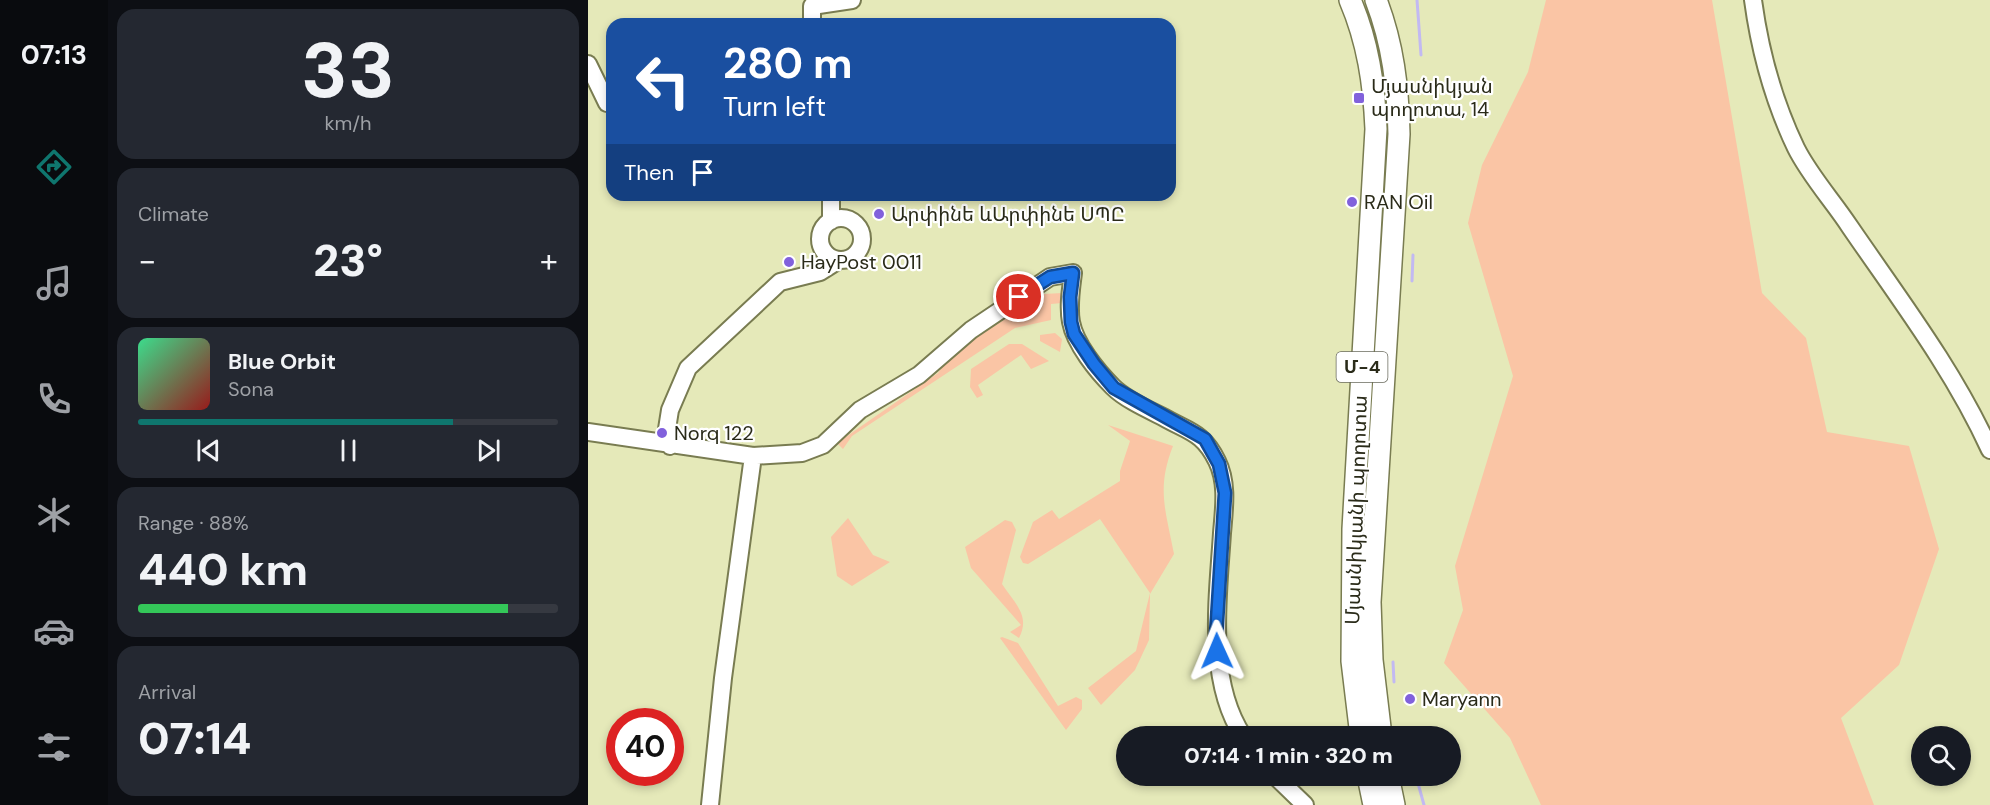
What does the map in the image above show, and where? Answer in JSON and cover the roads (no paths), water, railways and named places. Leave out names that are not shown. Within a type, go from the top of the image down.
[{"type":"highway","name":"Մյասնիկյանի պողոտա","points":[[1350,0],[1359,20],[1370,62],[1376,129],[1352,541],[1353,661],[1360,726]]},
{"type":"highway","name":"Մյասնիկյանի պողոտա","points":[[1376,0],[1392,53],[1398,88],[1399,134],[1370,602],[1372,660],[1380,726]]},
{"type":"highway","points":[[1370,786],[1374,805]]},
{"type":"highway","points":[[1390,786],[1394,805]]},
{"type":"street","points":[[812,18],[812,6],[852,0]]},
{"type":"street","points":[[1753,0],[1761,54],[1769,82],[1797,150],[1930,339],[1964,396],[1990,450]]},
{"type":"street","points":[[588,63],[606,95]]},
{"type":"street","points":[[831,201],[831,221]]},
{"type":"street","points":[[670,446],[667,429],[670,410],[688,368],[780,282],[820,272],[832,260],[853,257],[861,246],[862,234],[851,220],[839,218],[831,221],[821,235],[823,249],[832,260]]},
{"type":"street","points":[[588,432],[670,446],[753,456],[802,453],[823,445],[860,410],[919,375],[971,330],[1050,277],[1073,273],[1070,297],[1071,322],[1074,334],[1094,364],[1114,388],[1205,439],[1219,464],[1225,493],[1216,636],[1221,675],[1237,726]]},
{"type":"street","points":[[710,805],[723,678],[753,456]]},
{"type":"street","points":[[1285,786],[1305,805]]},
{"type":"waterway","points":[[1417,0],[1421,55]]},
{"type":"waterway","points":[[1412,281],[1413,255]]},
{"type":"waterway","points":[[1393,662],[1394,682]]},
{"type":"waterway","points":[[1419,786],[1424,805]]},
{"type":"place","name":"Մյասնիկյան պողոտա, 14","points":[[1359,98]]},
{"type":"place","name":"RAN Oil","points":[[1352,202]]},
{"type":"place","name":"Արփինե ևԱրփինե ՍՊԸ","points":[[879,214]]},
{"type":"place","name":"HayPost 0011","points":[[789,262]]},
{"type":"place","name":"Norq 122","points":[[662,433]]},
{"type":"place","name":"Maryann","points":[[1410,699]]}]
